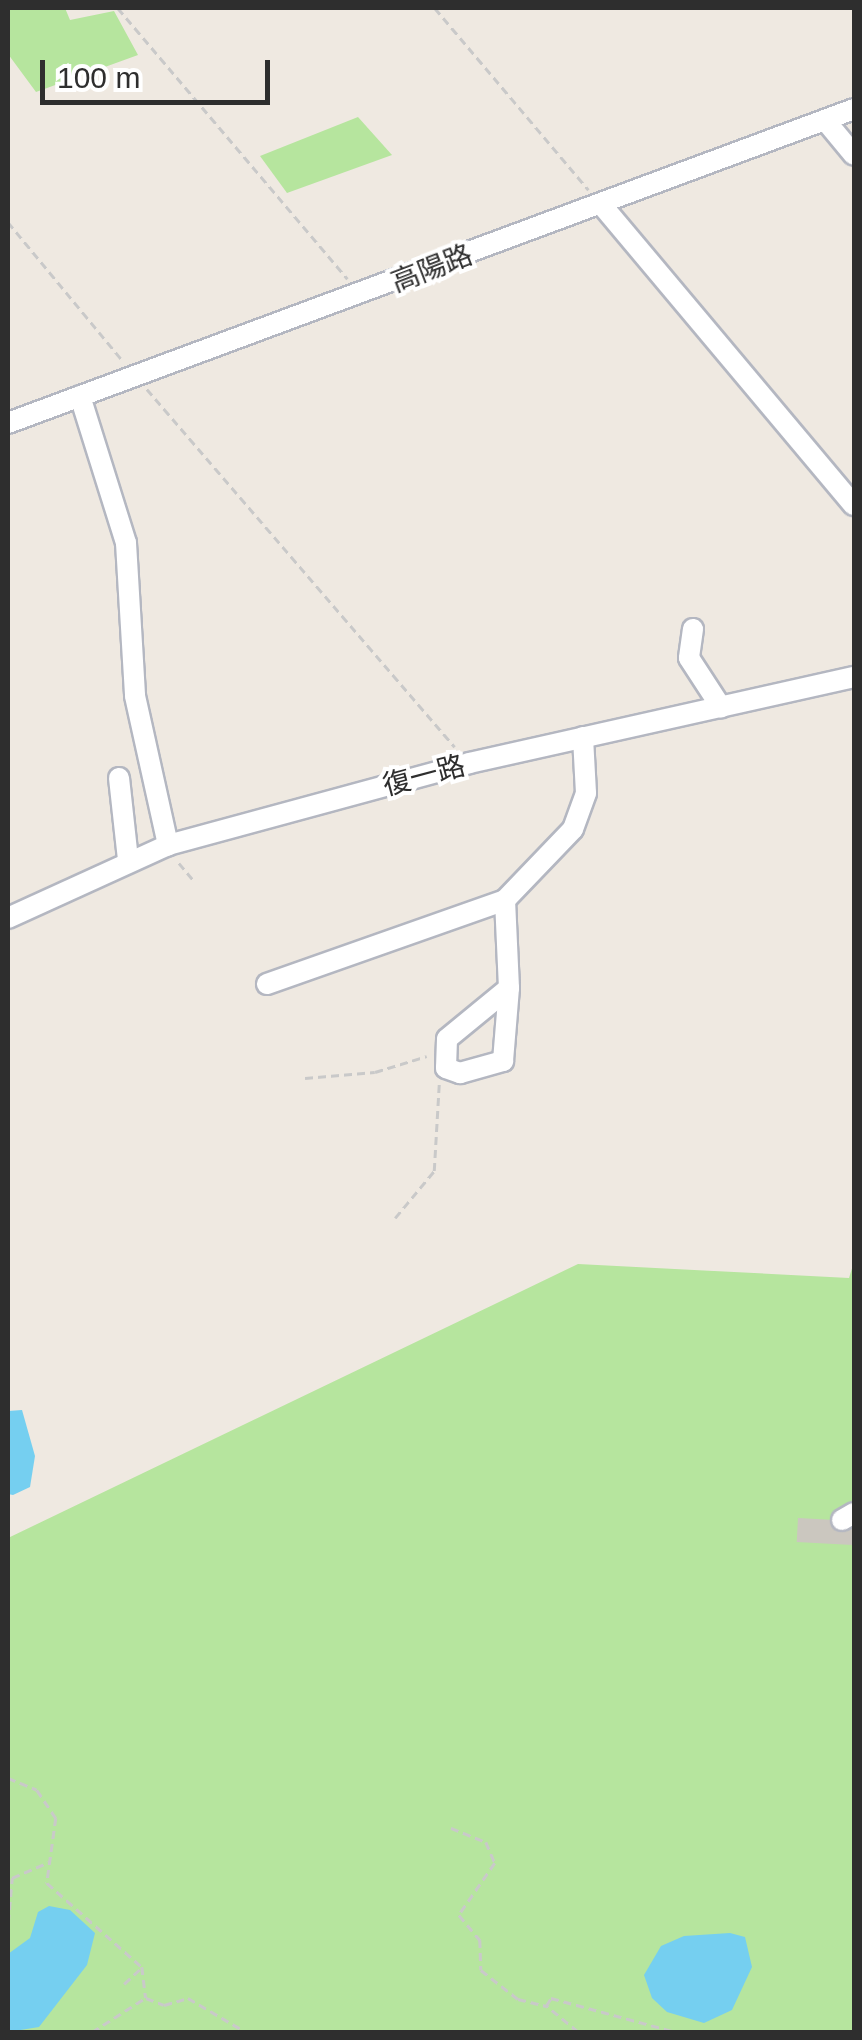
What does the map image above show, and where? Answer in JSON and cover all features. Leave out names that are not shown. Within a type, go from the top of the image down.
[{"type":"street","name":"高陽路","points":[[8,423],[362,296],[854,109]]},
{"type":"street","points":[[825,120],[854,155]]},
{"type":"street","points":[[601,204],[854,505]]},
{"type":"street","points":[[80,396],[126,543],[135,696],[168,844]]},
{"type":"street","points":[[693,629],[689,658],[721,707]]},
{"type":"street","name":"復一路","points":[[8,918],[168,844],[469,763],[854,677]]},
{"type":"street","points":[[267,984],[505,900],[573,829],[586,793],[584,738]]},
{"type":"street","points":[[120,778],[128,860]]},
{"type":"street","points":[[505,900],[509,988],[503,1062],[460,1072],[442,1057],[456,1030],[509,988]]},
{"type":"path","points":[[118,8],[362,296]]},
{"type":"path","points":[[435,8],[601,204]]},
{"type":"path","points":[[8,222],[135,376],[469,763]]},
{"type":"path","points":[[168,844],[195,882]]},
{"type":"path","points":[[305,1078],[374,1072],[442,1057],[434,1171],[426,1187],[395,1218]]},
{"type":"path","points":[[8,1778],[36,1790],[56,1818],[47,1883],[142,1968],[146,1998]]},
{"type":"path","points":[[451,1828],[486,1842],[495,1863],[458,1915],[480,1940],[480,1970],[518,1999],[546,2006],[578,2032]]},
{"type":"path","points":[[8,1923],[12,1878],[50,1862]]},
{"type":"path","points":[[124,1984],[142,1968]]},
{"type":"path","points":[[92,2032],[146,1998]]},
{"type":"path","points":[[146,1998],[164,2004],[188,1998],[246,2032]]},
{"type":"path","points":[[546,2006],[551,1998],[676,2032]]},
{"type":"green space","points":[[8,8],[65,8],[70,20],[114,11],[138,55],[36,92],[8,54]]},
{"type":"green space","points":[[358,117],[392,155],[287,193],[260,156]]},
{"type":"green space","points":[[854,1262],[854,2032],[8,2032],[8,1538],[578,1264],[849,1278]]},
{"type":"water","points":[[22,1410],[35,1456],[30,1487],[13,1495],[8,1494],[8,1411]]},
{"type":"water","points":[[49,1906],[70,1910],[95,1933],[87,1965],[39,2027],[8,2032],[8,1954],[30,1938],[38,1912]]},
{"type":"water","points":[[730,1933],[745,1937],[752,1967],[732,2010],[704,2023],[667,2012],[652,1998],[644,1975],[661,1946],[684,1936]]},
{"type":"building","points":[[798,1518],[854,1521],[853,1545],[797,1542]]}]
